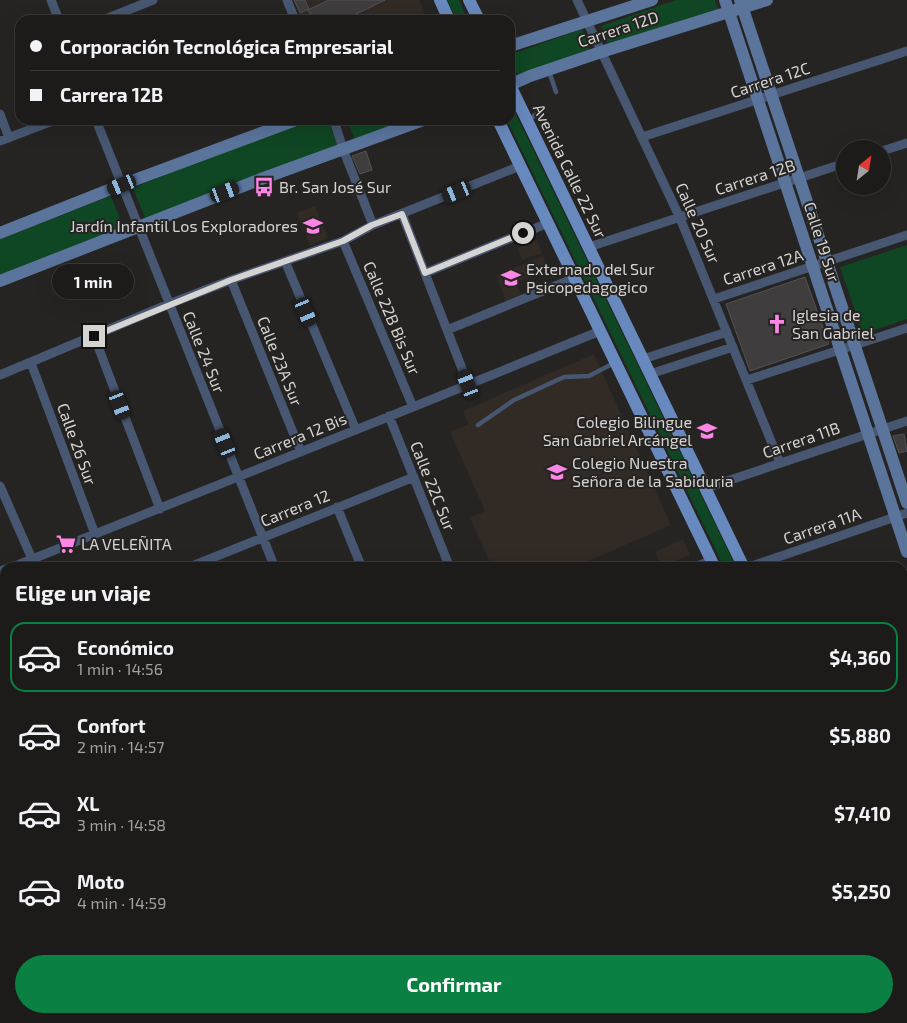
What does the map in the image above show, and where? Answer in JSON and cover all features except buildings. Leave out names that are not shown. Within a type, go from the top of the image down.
[{"type":"main road","points":[[440,0],[447,15]]},
{"type":"main road","points":[[469,0],[476,15]]},
{"type":"main road","name":"Avenida Calle 22 Sur","points":[[515,95],[742,562]]},
{"type":"main road","points":[[500,125],[712,562]]},
{"type":"street","points":[[51,0],[57,15]]},
{"type":"street","points":[[115,15],[153,0]]},
{"type":"street","points":[[287,0],[293,15]]},
{"type":"street","name":"Calle 20 Sur","points":[[577,0],[680,218],[780,463]]},
{"type":"street","name":"Carrera 12D","points":[[515,44],[652,0]]},
{"type":"street","name":"Carrera 12D","points":[[515,83],[726,6],[767,0]]},
{"type":"street","name":"Calle 19 Sur","points":[[742,4],[907,502]]},
{"type":"street","name":"Calle 19 Sur","points":[[726,6],[868,434],[901,515],[907,552]]},
{"type":"street","name":"Carrera 12C","points":[[642,137],[907,51]]},
{"type":"street","points":[[0,114],[9,138]]},
{"type":"street","points":[[0,141],[42,125]]},
{"type":"street","name":"Calle 24 Sur","points":[[98,125],[273,562]]},
{"type":"street","points":[[0,233],[283,125]]},
{"type":"street","points":[[336,125],[372,225]]},
{"type":"street","points":[[0,281],[138,226],[409,125]]},
{"type":"street","points":[[891,148],[907,143]]},
{"type":"street","points":[[0,375],[169,304],[343,241],[372,225],[520,166]]},
{"type":"street","name":"Carrera 12B","points":[[589,247],[836,166]]},
{"type":"street","points":[[402,214],[468,384]]},
{"type":"street","points":[[425,273],[548,223]]},
{"type":"street","name":"Carrera 12A","points":[[714,299],[907,235]]},
{"type":"street","name":"Calle 22B Bis Sur","points":[[343,241],[413,408]]},
{"type":"street","points":[[285,261],[356,430]]},
{"type":"street","points":[[447,330],[574,278]]},
{"type":"street","name":"Calle 23A Sur","points":[[231,280],[301,452]]},
{"type":"street","points":[[747,380],[907,328]]},
{"type":"street","name":"Carrera 12 Bis","points":[[36,562],[95,534],[413,408],[600,331]]},
{"type":"street","points":[[643,360],[727,332]]},
{"type":"street","points":[[94,336],[160,509]]},
{"type":"street","points":[[650,374],[733,347]]},
{"type":"street","name":"Calle 26 Sur","points":[[31,363],[95,534]]},
{"type":"street","name":"Calle 22C Sur","points":[[389,416],[448,562]]},
{"type":"street","name":"Carrera 11B","points":[[706,488],[907,421]]},
{"type":"street","name":"Carrera 12","points":[[202,562],[414,477]]},
{"type":"street","points":[[0,486],[34,562]]},
{"type":"street","points":[[337,508],[360,562]]},
{"type":"street","name":"Carrera 11A","points":[[763,562],[901,515]]},
{"type":"lane","points":[[548,70],[556,92]]},
{"type":"lane","points":[[527,120],[542,111]]},
{"type":"lane","points":[[478,425],[514,400],[564,377],[589,376],[616,363]]},
{"type":"shaded area","points":[[294,0],[419,0],[426,15],[300,15]]},
{"type":"shaded area","name":"Jardín Infantil Los Exploradores","points":[[315,206],[328,238],[310,245],[297,213]]},
{"type":"shaded area","points":[[537,240],[542,253],[522,260],[517,248]]},
{"type":"shaded area","name":"Externado del Sur Psicopedagogico","points":[[543,256],[548,269],[516,282],[522,298],[507,304],[496,275]]},
{"type":"shaded area","name":"Colegio Nuestra Señora de la Sabiduria","points":[[594,354],[671,525],[586,562],[490,562],[470,518],[485,511],[450,432],[468,424],[463,411]]},
{"type":"shaded area","points":[[683,539],[690,555],[674,562],[660,562],[655,552]]},
{"type":"green space","points":[[447,0],[459,0],[466,15],[454,15]]},
{"type":"green space","points":[[676,0],[715,0],[719,11],[609,49],[601,26]]},
{"type":"green space","points":[[582,29],[591,52],[519,78],[515,68],[515,53]]},
{"type":"green space","points":[[515,112],[734,562],[722,562],[509,125],[515,125]]},
{"type":"green space","points":[[289,125],[331,125],[338,147],[146,220],[133,188]]},
{"type":"green space","points":[[349,125],[401,125],[356,143]]},
{"type":"green space","points":[[111,196],[124,229],[0,277],[0,239]]},
{"type":"green space","points":[[907,245],[907,319],[863,334],[840,267]]},
{"type":"place","name":"Br. San José Sur","points":[[264,187]]},
{"type":"place","name":"Jardín Infantil Los Exploradores","points":[[313,226]]},
{"type":"place","name":"Externado del Sur Psicopedagogico","points":[[511,278]]},
{"type":"place","name":"Iglesia de San Gabriel","points":[[777,324]]},
{"type":"place","name":"Colegio Bilingue San Gabriel Arcángel","points":[[707,431]]},
{"type":"place","name":"Colegio Nuestra Señora de la Sabiduria","points":[[557,472]]},
{"type":"place","name":"LA VELEÑITA","points":[[66,544]]},
{"type":"route","points":[[94,336],[231,280],[343,241],[372,225],[402,214],[425,273],[523,233]]}]
